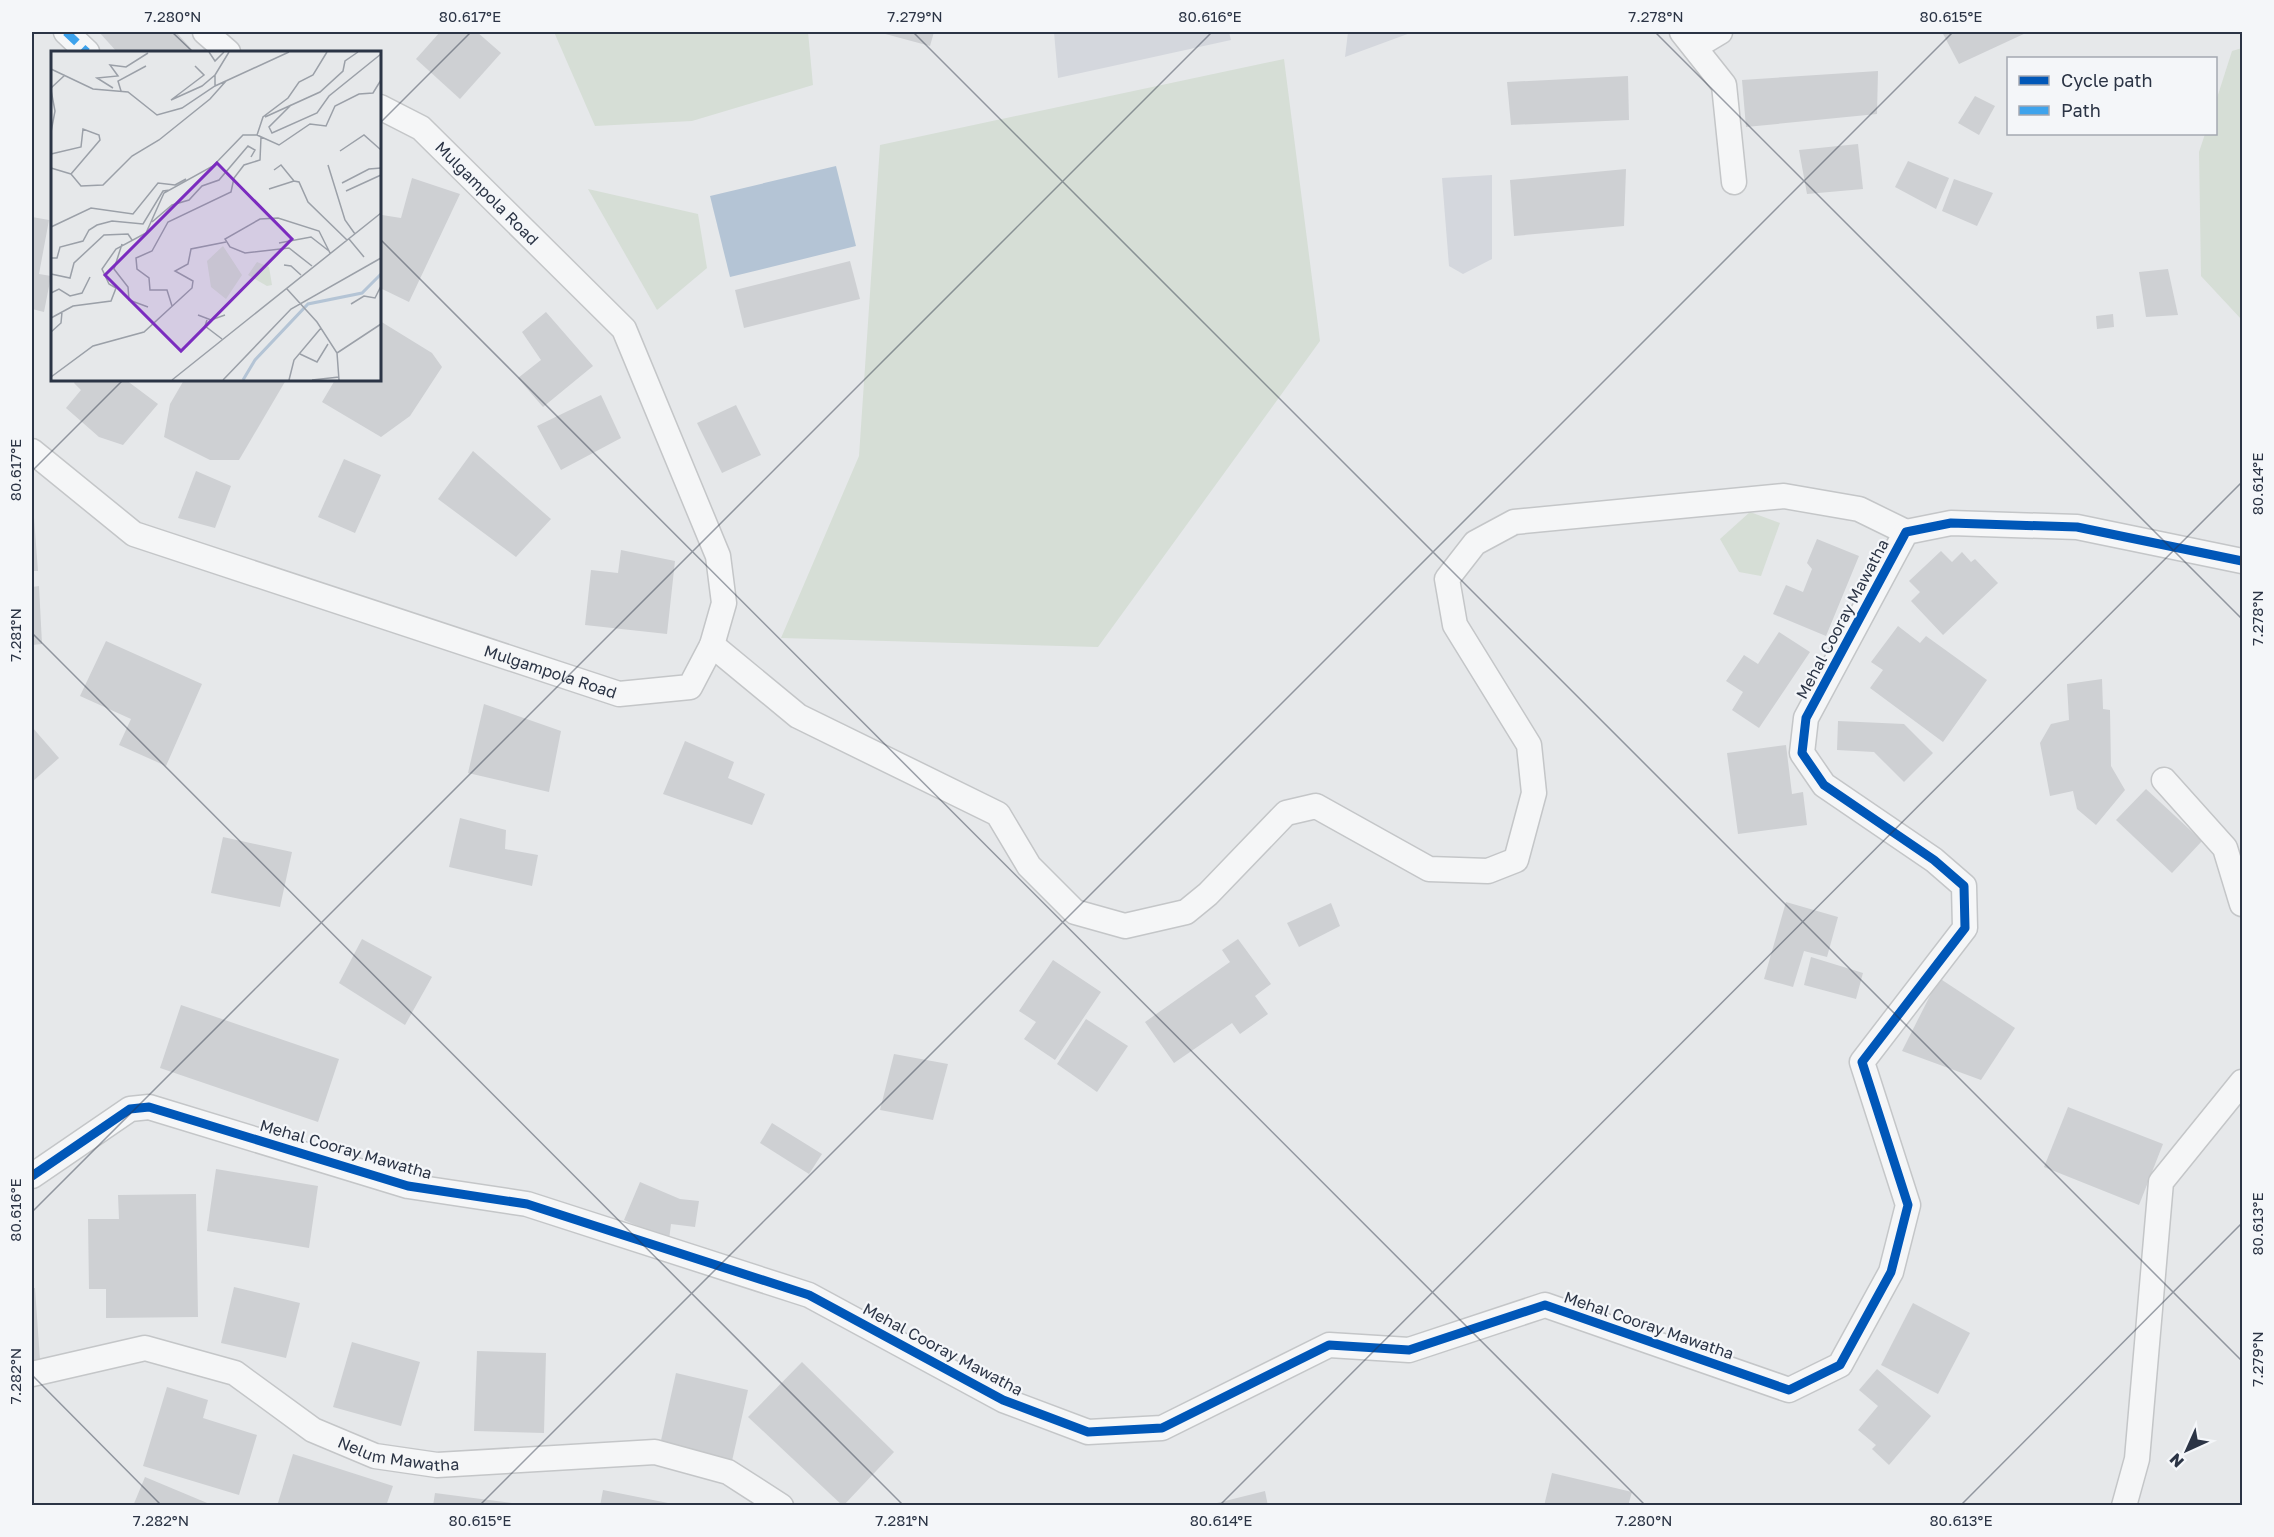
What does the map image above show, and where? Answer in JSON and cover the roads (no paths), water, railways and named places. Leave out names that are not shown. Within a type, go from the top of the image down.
[{"type":"street","points":[[66,32],[86,51]]},
{"type":"street","points":[[205,32],[227,51]]},
{"type":"street","points":[[1720,32],[1689,39],[1724,86],[1734,182]]},
{"type":"street","name":"Mulgampola Road","points":[[32,451],[134,534],[619,694],[690,687],[712,645],[724,603],[718,556],[624,329],[421,128],[381,108]]},
{"type":"street","points":[[712,645],[798,716],[998,814],[1029,866],[1075,912],[1125,926],[1186,912],[1208,894],[1286,813],[1316,806],[1429,869],[1488,871],[1516,860],[1534,794],[1529,744],[1455,625],[1447,579],[1476,543],[1514,522],[1784,496],[1859,509],[1906,532]]},
{"type":"street","name":"Mehal Cooray Mawatha","points":[[32,1176],[130,1109],[150,1107],[408,1186],[527,1204],[809,1295],[1003,1400],[1088,1432],[1162,1428],[1329,1345],[1408,1350],[1545,1305],[1789,1389],[1840,1365],[1891,1272],[1908,1205],[1862,1062],[1965,928],[1964,886],[1934,860],[1824,785],[1802,753],[1806,718],[1906,532],[1951,523],[2077,526],[2242,561]]},
{"type":"street","points":[[2164,780],[2225,848],[2242,904]]},
{"type":"street","points":[[2124,1506],[2137,1459],[2161,1182],[2242,1082]]},
{"type":"street","name":"Nelum Mawatha","points":[[32,1374],[145,1348],[235,1373],[313,1430],[375,1456],[437,1465],[655,1452],[728,1472],[781,1506]]},
{"type":"water","points":[[836,166],[856,246],[730,277],[710,196]]}]
